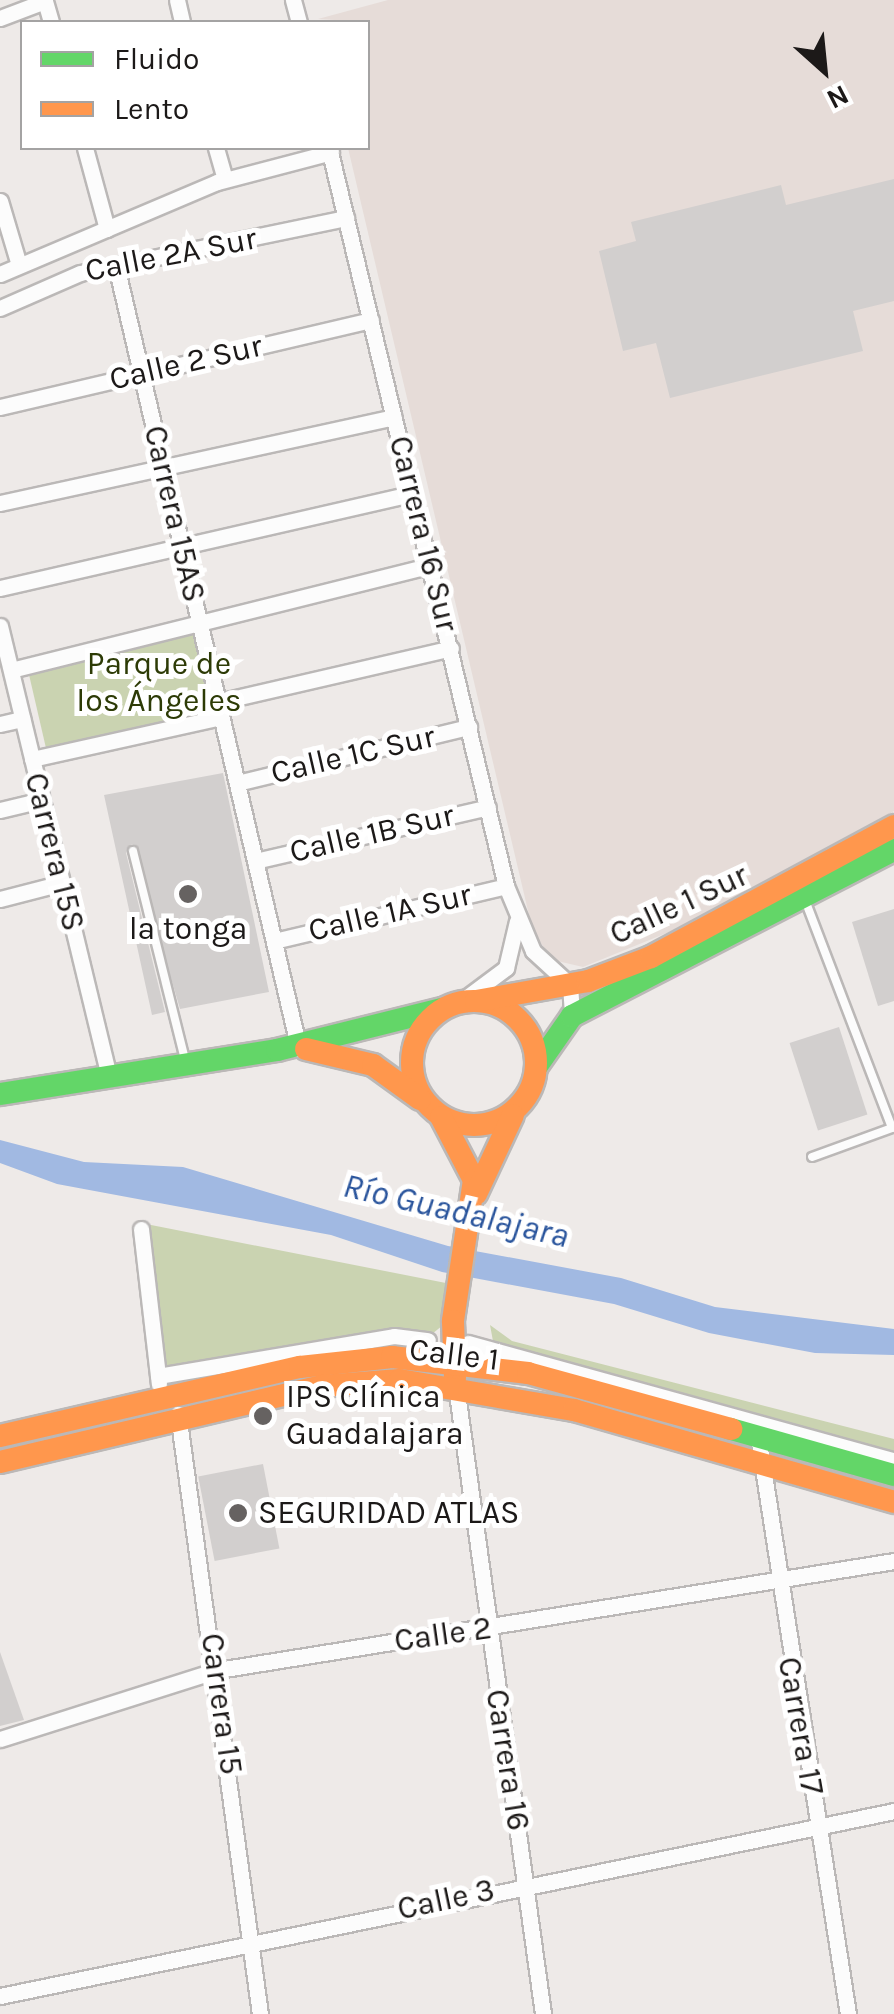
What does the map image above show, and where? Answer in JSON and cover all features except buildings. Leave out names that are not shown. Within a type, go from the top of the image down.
[{"type":"main road","name":"Calle 1 Sur","points":[[0,1094],[292,1048],[459,1004],[570,985],[731,920],[894,826]]},
{"type":"main road","name":"Calle 1 Sur","points":[[536,1066],[572,1016],[805,900],[894,850]]},
{"type":"main road","points":[[454,1374],[454,1319],[473,1202],[470,1161],[433,1110],[412,1050],[459,1004],[525,1027],[536,1066],[473,1202]]},
{"type":"main road","name":"Calle 1 Sur","points":[[292,1048],[373,1065],[433,1110]]},
{"type":"main road","points":[[433,1110],[478,1126],[522,1102]]},
{"type":"main road","points":[[454,1319],[468,1343],[496,1368]]},
{"type":"main road","points":[[392,1357],[421,1354],[454,1319]]},
{"type":"main road","name":"Calle 1","points":[[0,1436],[168,1396],[392,1357],[894,1502]]},
{"type":"main road","name":"Calle 1","points":[[0,1462],[168,1396],[496,1368],[894,1475]]},
{"type":"street","points":[[0,18],[46,1]]},
{"type":"street","points":[[86,150],[107,230]]},
{"type":"street","points":[[217,150],[225,180]]},
{"type":"street","points":[[0,274],[225,180],[330,150]]},
{"type":"street","name":"Carrera 16 Sur","points":[[330,150],[506,886],[517,921],[570,985]]},
{"type":"street","points":[[0,201],[20,265]]},
{"type":"street","name":"Calle 2A Sur","points":[[0,308],[60,279],[117,270],[346,218]]},
{"type":"street","name":"Carrera 15AS","points":[[117,270],[274,941],[292,1048]]},
{"type":"street","name":"Calle 2 Sur","points":[[0,407],[371,320]]},
{"type":"street","points":[[0,503],[162,464],[394,417]]},
{"type":"street","points":[[0,588],[412,494]]},
{"type":"street","points":[[10,670],[200,626],[429,566]]},
{"type":"street","name":"Carrera 15S","points":[[0,626],[109,1078]]},
{"type":"street","points":[[32,758],[451,648]]},
{"type":"street","points":[[0,724],[22,718]]},
{"type":"street","name":"Calle 1C Sur","points":[[237,782],[469,727]]},
{"type":"street","points":[[0,810],[42,800]]},
{"type":"street","name":"Calle 1B Sur","points":[[255,862],[488,807]]},
{"type":"street","points":[[0,899],[62,883]]},
{"type":"street","name":"Calle 1A Sur","points":[[274,941],[506,886]]},
{"type":"street","points":[[459,1004],[506,968],[517,921]]},
{"type":"street","points":[[570,985],[572,1016]]},
{"type":"street","name":"Carrera 15","points":[[142,1230],[218,1670],[260,2014]]},
{"type":"street","points":[[168,1396],[394,1336],[428,1340]]},
{"type":"street","points":[[468,1343],[894,1460]]},
{"type":"street","name":"Carrera 16","points":[[454,1374],[486,1630],[543,2014]]},
{"type":"street","name":"Carrera 17","points":[[758,1436],[775,1582],[848,2014]]},
{"type":"street","name":"Calle 2","points":[[0,1739],[218,1670],[894,1562]]},
{"type":"street","name":"Calle 3","points":[[0,1996],[818,1822],[894,1811]]},
{"type":"lane","points":[[132,851],[186,1064]]},
{"type":"lane","points":[[805,900],[892,1128],[812,1157]]},
{"type":"shaded area","points":[[388,0],[894,0],[894,811],[706,917],[583,967],[553,960],[533,932],[348,150],[370,150],[370,20],[318,19]]},
{"type":"green space","name":"Parque de los Ángeles","points":[[198,633],[216,713],[47,752],[28,672]]},
{"type":"green space","points":[[146,1224],[451,1284],[447,1322],[408,1353],[164,1398]]},
{"type":"green space","points":[[490,1325],[512,1341],[894,1439],[894,1462],[495,1352]]},
{"type":"water","points":[[0,1140],[84,1162],[183,1167],[448,1246],[621,1278],[715,1307],[894,1329],[894,1355],[815,1353],[709,1333],[614,1304],[442,1272],[331,1235],[57,1184],[0,1163]]},
{"type":"traffic: fast","points":[[537,1066],[572,1016],[894,850]]},
{"type":"traffic: fast","points":[[0,1094],[277,1050],[442,1009]]},
{"type":"traffic: fast","points":[[731,1429],[894,1475]]},
{"type":"traffic: slow","points":[[476,1001],[588,981],[651,957],[894,826]]},
{"type":"traffic: slow","points":[[474,1001],[498,1005],[518,1019],[532,1039],[536,1063],[532,1087],[518,1107],[498,1121],[474,1125],[450,1121],[430,1107],[416,1087],[412,1063],[416,1039],[430,1019],[450,1005],[474,1001]]},
{"type":"traffic: slow","points":[[306,1049],[373,1065],[420,1099]]},
{"type":"traffic: slow","points":[[476,1194],[513,1115]]},
{"type":"traffic: slow","points":[[441,1117],[474,1180],[453,1321],[455,1378]]},
{"type":"traffic: slow","points":[[0,1436],[300,1367],[392,1357],[528,1373],[731,1429]]},
{"type":"traffic: slow","points":[[0,1462],[322,1386],[400,1380],[574,1410],[894,1502]]},
{"type":"place","name":"la tonga","points":[[188,894]]},
{"type":"place","name":"IPS Clínica Guadalajara","points":[[263,1416]]},
{"type":"place","name":"SEGURIDAD ATLAS","points":[[238,1513]]},
{"type":"water label","name":"Río Guadalajara","points":[[456,1211]]}]
